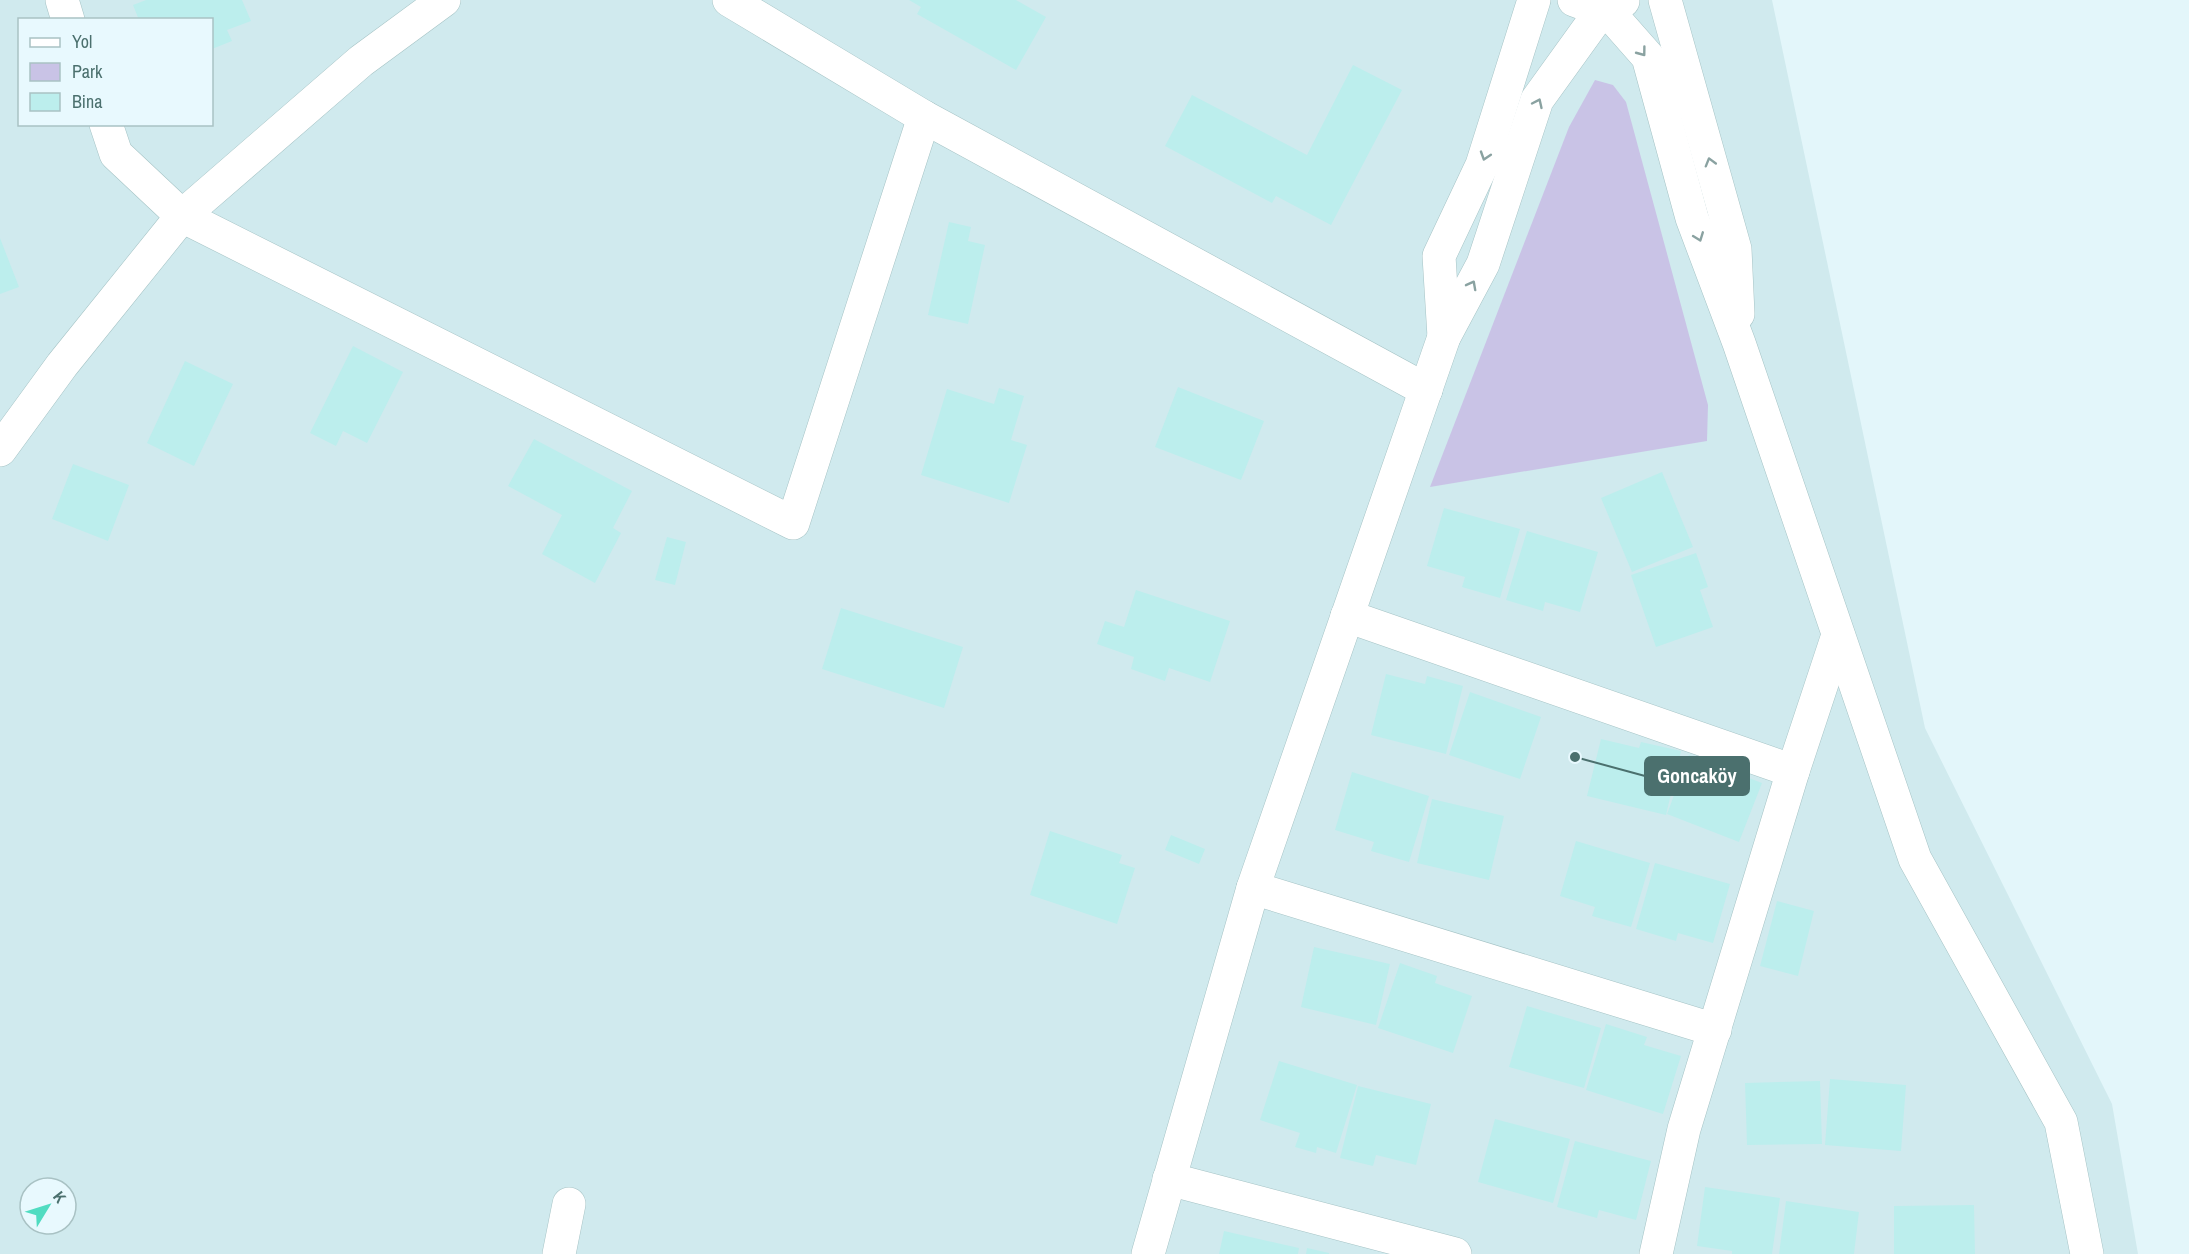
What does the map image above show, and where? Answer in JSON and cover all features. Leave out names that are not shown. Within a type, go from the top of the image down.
[{"type":"street","points":[[62,0],[67,18]]},
{"type":"street","points":[[0,450],[62,365],[182,216],[361,61],[444,0]]},
{"type":"street","points":[[729,0],[924,117],[1426,390]]},
{"type":"street","points":[[1444,337],[1438,256],[1482,165],[1534,0]]},
{"type":"street","points":[[1665,0],[1735,249],[1739,343]]},
{"type":"street","points":[[1148,1254],[1253,888],[1444,337],[1483,264],[1537,100],[1601,2],[1648,57],[1692,218],[1739,343],[1915,859],[2061,1122],[2087,1254]]},
{"type":"street","points":[[107,126],[116,154],[182,216],[793,523],[924,117]]},
{"type":"street","points":[[1347,616],[1793,771]]},
{"type":"street","points":[[1656,1254],[1684,1129],[1793,771],[1838,635]]},
{"type":"street","points":[[1253,888],[1714,1030]]},
{"type":"street","points":[[1169,1179],[1455,1254]]},
{"type":"street","points":[[559,1254],[569,1204]]},
{"type":"shaded area","points":[[0,0],[1772,0],[1925,728],[2112,1104],[2138,1254],[0,1254]]},
{"type":"green space","points":[[1595,80],[1613,85],[1626,102],[1708,405],[1707,441],[1430,487],[1569,127]]},
{"type":"building","points":[[146,0],[242,0],[251,21],[227,30],[232,41],[213,49],[213,18],[138,18],[133,5]]},
{"type":"building","points":[[909,0],[1016,0],[1046,17],[1016,70],[917,14],[921,7]]},
{"type":"building","points":[[1353,65],[1402,90],[1331,225],[1276,196],[1272,203],[1165,146],[1192,95],[1307,155]]},
{"type":"building","points":[[949,222],[971,227],[968,241],[985,245],[968,324],[928,315]]},
{"type":"building","points":[[0,238],[19,287],[0,294]]},
{"type":"building","points":[[353,346],[403,372],[367,443],[343,431],[336,446],[310,433]]},
{"type":"building","points":[[185,361],[233,384],[194,466],[147,443]]},
{"type":"building","points":[[1178,387],[1264,421],[1241,480],[1155,447]]},
{"type":"building","points":[[999,388],[1024,396],[1011,440],[1027,445],[1009,503],[921,475],[947,389],[994,404]]},
{"type":"building","points":[[534,439],[632,491],[613,528],[621,533],[595,583],[542,554],[562,515],[508,486]]},
{"type":"building","points":[[73,464],[129,485],[108,541],[52,519]]},
{"type":"building","points":[[1662,472],[1693,547],[1632,572],[1601,498]]},
{"type":"building","points":[[1444,508],[1520,529],[1500,598],[1462,587],[1465,577],[1427,566]]},
{"type":"building","points":[[1527,531],[1598,552],[1580,612],[1545,602],[1543,611],[1506,600]]},
{"type":"building","points":[[667,537],[686,542],[675,585],[655,580]]},
{"type":"building","points":[[1696,553],[1708,587],[1700,590],[1713,627],[1656,647],[1631,575]]},
{"type":"building","points":[[1136,590],[1230,621],[1210,682],[1169,668],[1165,681],[1131,669],[1134,657],[1097,644],[1105,621],[1124,627]]},
{"type":"building","points":[[841,608],[963,647],[944,708],[822,669]]},
{"type":"building","points":[[1386,674],[1425,684],[1427,676],[1463,686],[1446,754],[1371,735]]},
{"type":"building","points":[[1470,692],[1541,717],[1520,779],[1449,755]]},
{"type":"building","points":[[1601,739],[1639,748],[1641,742],[1681,751],[1666,815],[1587,796]]},
{"type":"building","points":[[1689,755],[1762,783],[1739,842],[1667,814]]},
{"type":"building","points":[[1352,772],[1429,796],[1409,862],[1371,851],[1374,842],[1335,830]]},
{"type":"building","points":[[1432,799],[1504,816],[1489,880],[1417,863]]},
{"type":"building","points":[[1050,831],[1122,855],[1119,863],[1135,868],[1117,924],[1030,895]]},
{"type":"building","points":[[1171,835],[1205,849],[1199,864],[1165,850]]},
{"type":"building","points":[[1576,841],[1650,863],[1631,927],[1592,916],[1595,907],[1560,896]]},
{"type":"building","points":[[1655,863],[1730,884],[1713,943],[1678,933],[1676,941],[1636,929]]},
{"type":"building","points":[[1777,901],[1814,911],[1798,976],[1760,966]]},
{"type":"building","points":[[1314,947],[1390,964],[1376,1025],[1301,1007]]},
{"type":"building","points":[[1400,963],[1437,976],[1435,983],[1472,996],[1453,1053],[1378,1028]]},
{"type":"building","points":[[1527,1006],[1601,1028],[1584,1088],[1509,1067]]},
{"type":"building","points":[[1606,1024],[1647,1037],[1644,1045],[1681,1056],[1663,1114],[1586,1090]]},
{"type":"building","points":[[1279,1061],[1357,1085],[1336,1153],[1317,1147],[1316,1153],[1295,1147],[1300,1133],[1260,1120]]},
{"type":"building","points":[[1830,1079],[1906,1085],[1901,1151],[1825,1145]]},
{"type":"building","points":[[1820,1081],[1822,1144],[1747,1145],[1745,1083]]},
{"type":"building","points":[[1358,1086],[1431,1104],[1416,1165],[1376,1155],[1373,1166],[1340,1158]]},
{"type":"building","points":[[1495,1119],[1570,1139],[1553,1203],[1478,1182]]},
{"type":"building","points":[[1575,1141],[1651,1161],[1636,1220],[1599,1210],[1597,1218],[1557,1207]]},
{"type":"building","points":[[1705,1187],[1780,1198],[1772,1254],[1732,1254],[1732,1251],[1697,1246]]},
{"type":"building","points":[[1786,1201],[1859,1212],[1854,1254],[1779,1254]]},
{"type":"building","points":[[1974,1205],[1975,1254],[1894,1254],[1894,1206]]},
{"type":"building","points":[[1224,1231],[1299,1248],[1298,1254],[1219,1254]]},
{"type":"building","points":[[1307,1248],[1329,1253],[1329,1254],[1306,1254]]},
{"type":"place","name":"Goncaköy","points":[[1575,757]]}]
